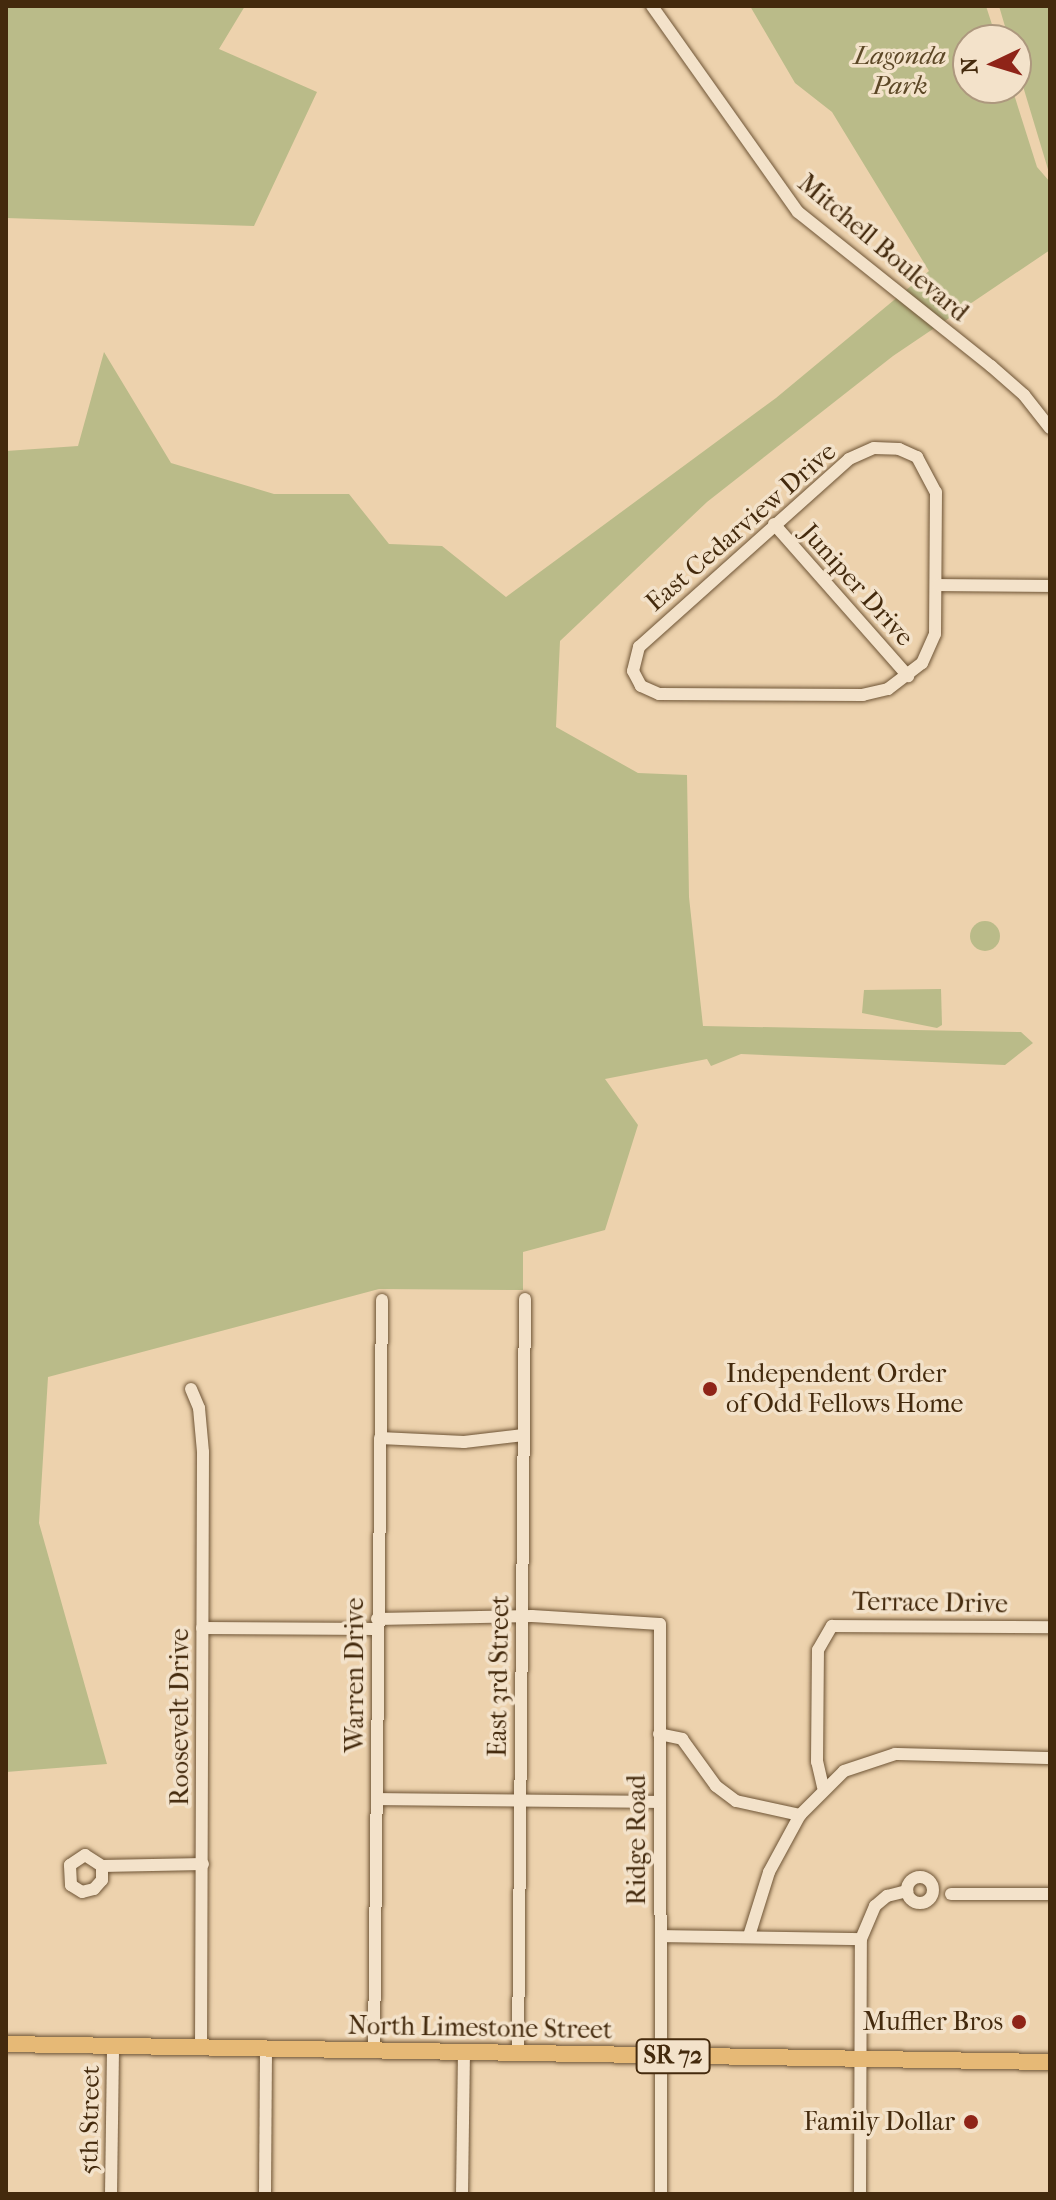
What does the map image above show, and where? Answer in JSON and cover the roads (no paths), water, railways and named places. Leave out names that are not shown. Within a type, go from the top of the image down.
[{"type":"main road","name":"North Limestone Street","points":[[6,2044],[1050,2062]]},
{"type":"street","name":"Mitchell Boulevard","points":[[652,6],[798,212],[991,366],[1024,395],[1050,428]]},
{"type":"street","name":"East Cedarview Drive","points":[[874,448],[899,449],[917,457],[936,492],[938,585],[933,644],[908,676],[888,689],[863,695],[659,694],[647,690],[635,677],[633,663],[639,647],[849,459],[874,448]]},
{"type":"street","name":"Juniper Drive","points":[[774,524],[908,676]]},
{"type":"street","points":[[938,585],[1050,586]]},
{"type":"street","name":"East 3rd Street","points":[[518,2053],[525,1299]]},
{"type":"street","name":"Warren Drive","points":[[374,2050],[382,1300]]},
{"type":"street","name":"Roosevelt Drive","points":[[191,1389],[199,1408],[203,1452],[201,2047]]},
{"type":"street","points":[[380,1438],[464,1442],[524,1435]]},
{"type":"street","points":[[202,1628],[377,1624],[522,1616]]},
{"type":"street","name":"Ridge Road","points":[[522,1616],[660,1624],[658,1802],[663,1936],[661,2194]]},
{"type":"street","name":"Terrace Drive","points":[[823,1787],[817,1762],[818,1650],[832,1626],[1050,1627]]},
{"type":"street","points":[[659,1734],[682,1739],[716,1786],[736,1801],[800,1815]]},
{"type":"street","points":[[749,1936],[769,1872],[800,1815],[823,1787],[854,1765],[881,1755],[1050,1758]]},
{"type":"street","points":[[377,1799],[658,1802]]},
{"type":"street","points":[[102,1866],[203,1864]]},
{"type":"street","points":[[860,2194],[861,1939],[875,1906],[887,1896],[907,1891]]},
{"type":"street","points":[[951,1894],[1050,1894]]},
{"type":"street","points":[[663,1936],[861,1939]]},
{"type":"street","name":"5th Street","points":[[111,2194],[113,2046]]},
{"type":"street","points":[[265,2194],[266,2048]]},
{"type":"street","points":[[462,2194],[464,2053]]},
{"type":"place","name":"Independent Order of Odd Fellows Home","points":[[710,1389]]},
{"type":"place","name":"Muffler Bros","points":[[1019,2022]]},
{"type":"place","name":"Family Dollar","points":[[971,2122]]},
{"type":"park label","name":"Lagonda Park","points":[[900,71]]}]
